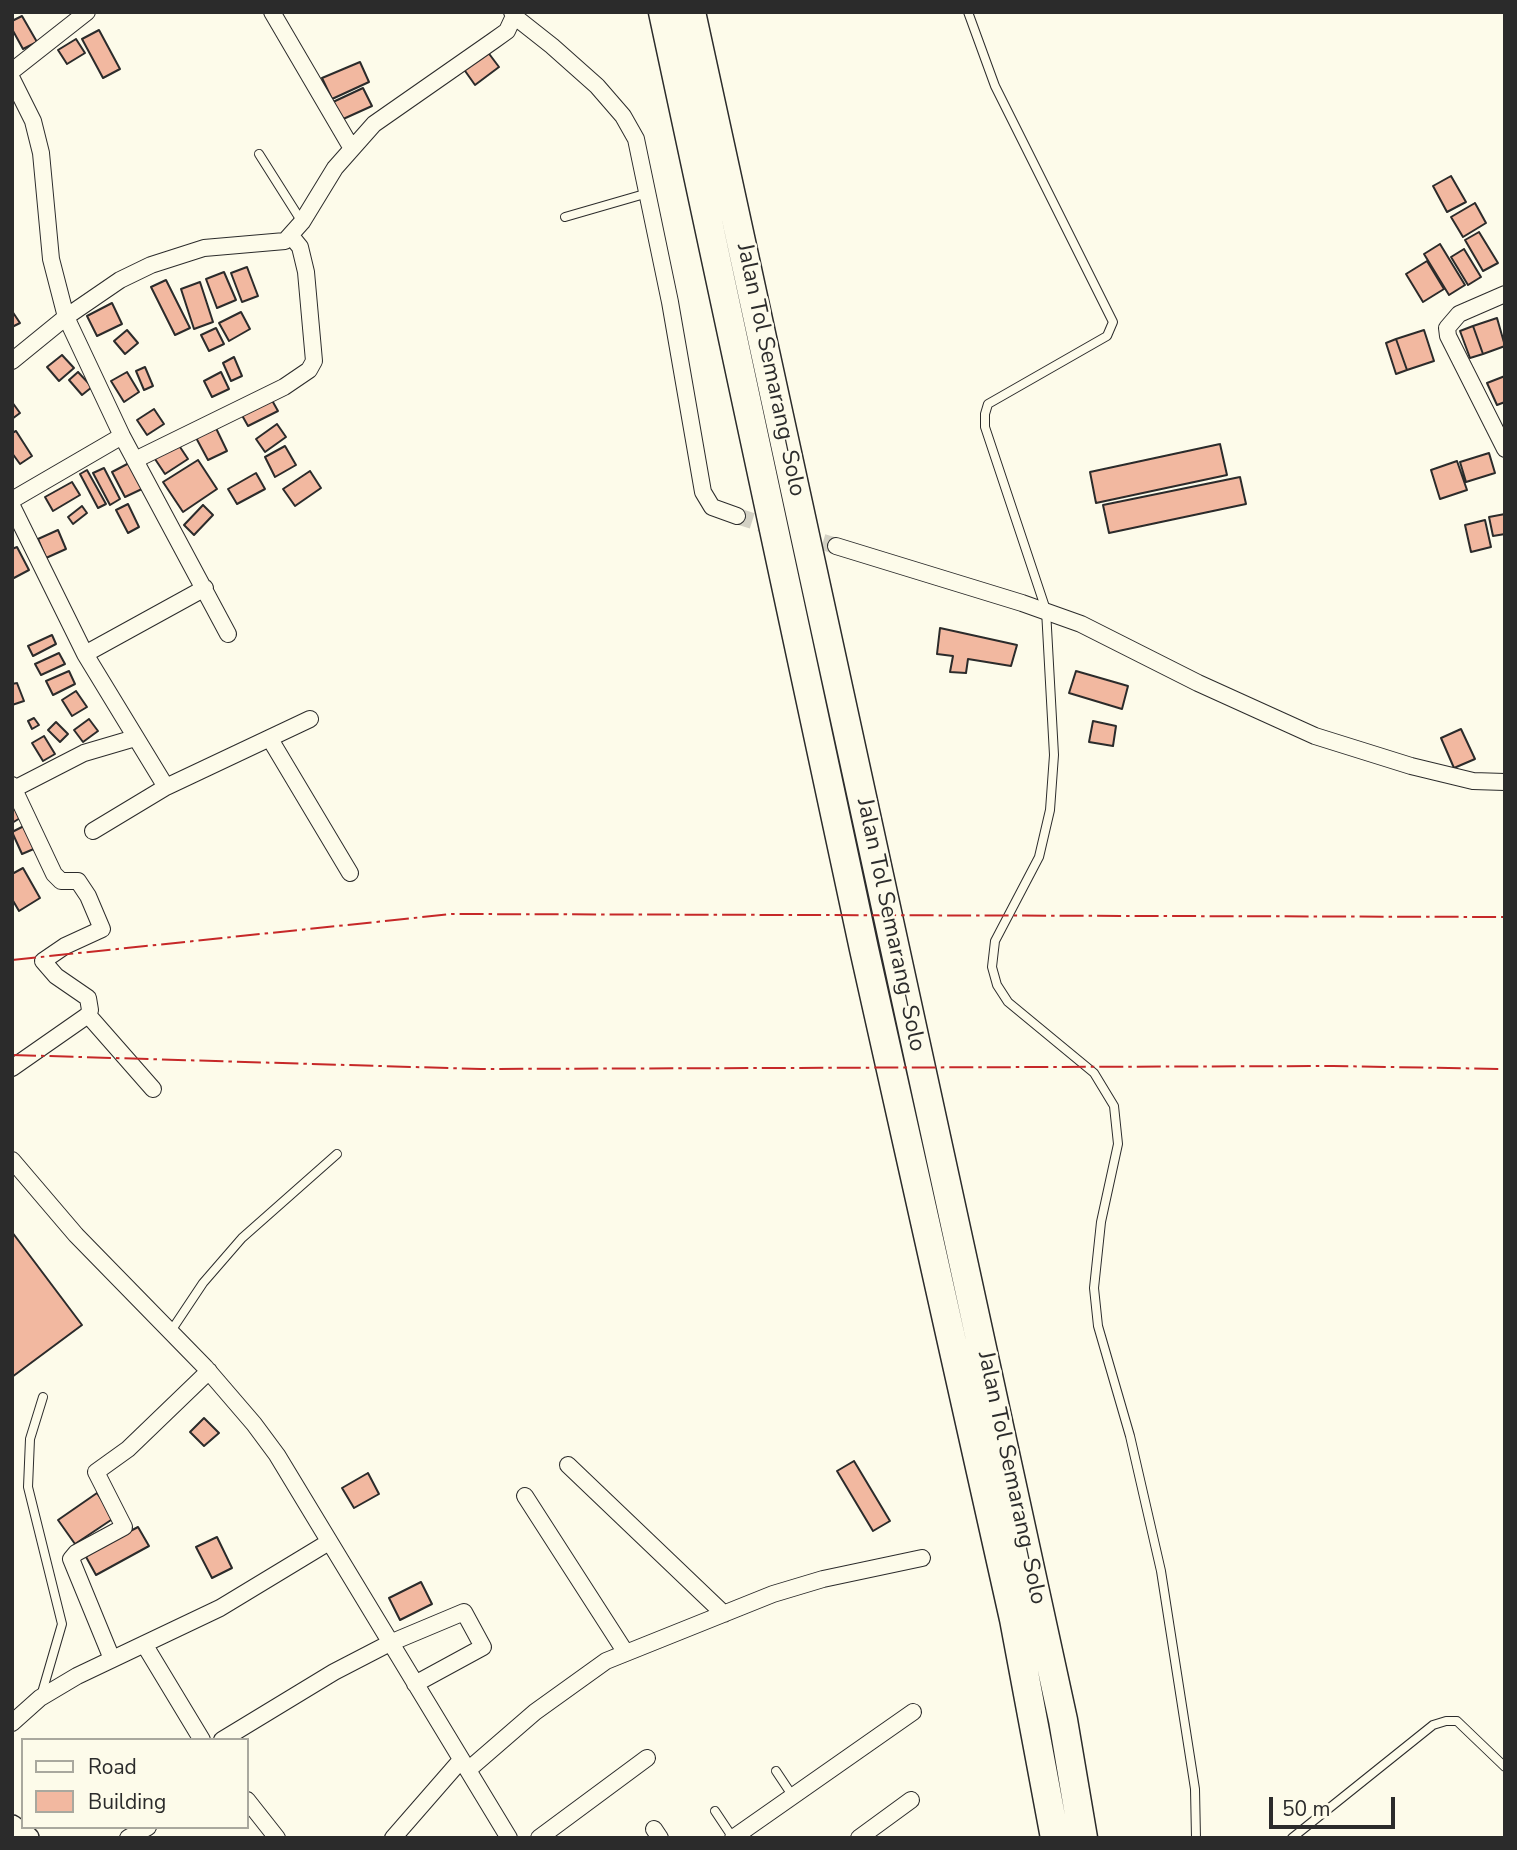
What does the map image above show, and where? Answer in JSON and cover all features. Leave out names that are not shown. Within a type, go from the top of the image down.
[{"type":"highway","name":"Jalan Tol Semarang–Solo","points":[[663,12],[864,949],[1014,1619],[1055,1838]]},
{"type":"highway","name":"Jalan Tol Semarang–Solo","points":[[691,12],[1058,1693],[1083,1838]]},
{"type":"main road","points":[[12,1826],[28,1838]]},
{"type":"street","points":[[12,71],[87,12]]},
{"type":"street","points":[[272,12],[351,147]]},
{"type":"street","points":[[12,361],[66,317],[120,280],[178,254],[204,248],[278,243],[292,236],[351,147],[374,124],[506,31],[513,14],[552,46],[623,116],[636,139],[703,492],[712,507],[737,516]]},
{"type":"street","points":[[12,79],[33,121],[41,153],[51,259],[66,317],[122,436],[228,634]]},
{"type":"street","points":[[135,460],[284,387],[309,370],[314,361],[306,272],[300,247],[292,236]]},
{"type":"street","points":[[1505,295],[1459,314],[1447,328],[1448,336],[1505,449]]},
{"type":"street","points":[[12,500],[122,436]]},
{"type":"street","points":[[12,506],[18,530],[85,654],[166,787]]},
{"type":"street","points":[[836,546],[1046,610],[1315,736],[1463,779],[1505,782]]},
{"type":"street","points":[[85,654],[205,588]]},
{"type":"street","points":[[93,831],[166,787],[310,719]]},
{"type":"street","points":[[12,1068],[88,1015],[89,998],[56,976],[43,961],[65,946],[102,929],[88,896],[78,881],[61,881],[54,874],[13,788],[84,753],[135,738]]},
{"type":"street","points":[[270,739],[350,873]]},
{"type":"street","points":[[88,1015],[153,1089]]},
{"type":"street","points":[[12,1160],[76,1235],[209,1371],[277,1455],[509,1838]]},
{"type":"street","points":[[112,1658],[71,1559],[76,1553],[124,1527],[96,1472],[128,1449],[209,1371]]},
{"type":"street","points":[[568,1465],[724,1615]]},
{"type":"street","points":[[525,1496],[626,1653]]},
{"type":"street","points":[[12,1723],[40,1699],[112,1658],[230,1603],[329,1542]]},
{"type":"street","points":[[393,1838],[464,1765],[606,1661],[823,1579],[922,1558]]},
{"type":"street","points":[[225,1738],[295,1694],[390,1643],[464,1612],[483,1647],[415,1684]]},
{"type":"street","points":[[144,1644],[201,1738]]},
{"type":"street","points":[[733,1838],[913,1712]]},
{"type":"street","points":[[539,1838],[647,1758]]},
{"type":"street","points":[[867,1835],[911,1800]]},
{"type":"street","points":[[248,1801],[277,1838]]},
{"type":"street","points":[[128,1838],[144,1829]]},
{"type":"lane","points":[[968,12],[995,86],[1113,322],[1107,336],[1099,342],[988,404],[985,414],[985,427],[1046,610],[1054,755],[1050,810],[1039,856],[995,941],[992,967],[997,985],[1008,1002],[1094,1073],[1114,1106],[1118,1143],[1101,1222],[1094,1288],[1098,1326],[1130,1436],[1161,1571],[1195,1789],[1196,1838]]},
{"type":"lane","points":[[258,154],[302,222]]},
{"type":"lane","points":[[565,217],[648,193]]},
{"type":"lane","points":[[171,1331],[203,1283],[242,1238],[337,1154]]},
{"type":"lane","points":[[40,1699],[62,1624],[28,1487],[27,1459],[43,1397]]},
{"type":"lane","points":[[1292,1838],[1433,1725],[1457,1721],[1505,1767]]},
{"type":"lane","points":[[776,1771],[793,1795]]},
{"type":"lane","points":[[715,1811],[733,1838]]},
{"type":"building","points":[[22,16],[37,42],[23,49],[12,29],[12,21]]},
{"type":"building","points":[[99,30],[120,69],[103,78],[82,39]]},
{"type":"building","points":[[76,39],[85,53],[67,64],[58,50]]},
{"type":"building","points":[[487,51],[499,67],[475,85],[463,68]]},
{"type":"building","points":[[360,62],[369,82],[332,99],[322,78]]},
{"type":"building","points":[[363,88],[372,106],[341,120],[333,102]]},
{"type":"building","points":[[1451,176],[1466,202],[1447,212],[1433,186]]},
{"type":"building","points":[[1475,203],[1486,223],[1463,237],[1451,217]]},
{"type":"building","points":[[1479,232],[1498,263],[1483,271],[1465,240]]},
{"type":"building","points":[[1440,244],[1465,285],[1449,295],[1424,254]]},
{"type":"building","points":[[1464,249],[1481,277],[1468,285],[1451,257]]},
{"type":"building","points":[[1427,261],[1444,289],[1423,302],[1406,274]]},
{"type":"building","points":[[247,267],[258,296],[242,302],[231,273]]},
{"type":"building","points":[[224,272],[236,300],[217,308],[206,279]]},
{"type":"building","points":[[166,280],[190,328],[175,335],[151,287]]},
{"type":"building","points":[[200,282],[213,322],[194,329],[181,289]]},
{"type":"building","points":[[112,303],[122,324],[97,336],[87,316]]},
{"type":"building","points":[[12,311],[20,323],[12,327]]},
{"type":"building","points":[[241,312],[250,329],[229,341],[219,323]]},
{"type":"building","points":[[1497,318],[1505,346],[1483,354],[1473,326]]},
{"type":"building","points":[[1473,326],[1483,354],[1470,358],[1460,331]]},
{"type":"building","points":[[216,328],[224,344],[209,351],[201,335]]},
{"type":"building","points":[[127,330],[138,343],[125,354],[114,341]]},
{"type":"building","points":[[1424,330],[1434,361],[1407,370],[1396,339]]},
{"type":"building","points":[[1396,339],[1407,370],[1396,374],[1386,343]]},
{"type":"building","points":[[62,355],[74,368],[59,381],[47,367]]},
{"type":"building","points":[[234,357],[242,376],[231,381],[223,363]]},
{"type":"building","points":[[145,367],[153,386],[144,390],[136,371]]},
{"type":"building","points":[[78,372],[92,387],[82,395],[69,380]]},
{"type":"building","points":[[127,372],[139,392],[124,402],[111,381]]},
{"type":"building","points":[[221,372],[229,389],[212,397],[204,381]]},
{"type":"building","points":[[1505,376],[1505,402],[1497,405],[1487,383]]},
{"type":"building","points":[[269,395],[278,411],[248,426],[239,410]]},
{"type":"building","points":[[12,402],[20,413],[12,419]]},
{"type":"building","points":[[154,409],[164,424],[147,435],[137,420]]},
{"type":"building","points":[[214,424],[227,451],[208,460],[194,434]]},
{"type":"building","points":[[277,424],[286,437],[265,452],[256,439]]},
{"type":"building","points":[[16,431],[32,456],[20,464],[12,453],[12,433]]},
{"type":"building","points":[[176,441],[188,459],[165,474],[153,456]]},
{"type":"building","points":[[1220,444],[1227,475],[1096,503],[1090,472]]},
{"type":"building","points":[[285,446],[296,465],[275,477],[265,457]]},
{"type":"building","points":[[1489,453],[1495,473],[1466,482],[1460,462]]},
{"type":"building","points":[[198,460],[217,489],[183,512],[163,482]]},
{"type":"building","points":[[1457,461],[1467,490],[1440,499],[1431,470]]},
{"type":"building","points":[[131,462],[144,488],[125,497],[112,472]]},
{"type":"building","points":[[104,468],[120,499],[110,505],[93,473]]},
{"type":"building","points":[[87,470],[106,504],[98,508],[80,474]]},
{"type":"building","points":[[310,471],[321,488],[295,506],[283,489]]},
{"type":"building","points":[[256,473],[265,489],[237,504],[228,489]]},
{"type":"building","points":[[1240,477],[1246,504],[1109,533],[1103,505]]},
{"type":"building","points":[[72,482],[80,495],[53,511],[45,497]]},
{"type":"building","points":[[128,504],[139,527],[128,533],[116,510]]},
{"type":"building","points":[[203,505],[213,515],[194,535],[184,525]]},
{"type":"building","points":[[82,506],[87,513],[73,524],[68,517]]},
{"type":"building","points":[[1505,514],[1505,534],[1493,536],[1489,517]]},
{"type":"building","points":[[1485,520],[1491,547],[1471,552],[1465,525]]},
{"type":"building","points":[[58,530],[66,549],[46,558],[38,539]]},
{"type":"building","points":[[17,547],[29,570],[12,579],[12,549]]},
{"type":"building","points":[[940,628],[1017,645],[1011,666],[968,659],[966,673],[950,672],[953,656],[937,654]]},
{"type":"building","points":[[52,635],[56,644],[33,656],[28,646]]},
{"type":"building","points":[[59,653],[65,664],[41,675],[35,664]]},
{"type":"building","points":[[69,671],[75,684],[53,695],[46,681]]},
{"type":"building","points":[[1076,671],[1128,686],[1122,709],[1069,693]]},
{"type":"building","points":[[17,683],[24,701],[12,705],[12,684]]},
{"type":"building","points":[[76,691],[87,707],[72,716],[62,700]]},
{"type":"building","points":[[34,718],[39,725],[32,729],[28,721]]},
{"type":"building","points":[[89,719],[98,731],[83,742],[74,730]]},
{"type":"building","points":[[1093,721],[1116,726],[1113,746],[1089,742]]},
{"type":"building","points":[[56,722],[68,734],[60,742],[48,730]]},
{"type":"building","points":[[1461,729],[1475,759],[1454,768],[1441,738]]},
{"type":"building","points":[[44,736],[55,754],[43,761],[32,743]]},
{"type":"building","points":[[12,802],[25,815],[12,823]]},
{"type":"building","points":[[26,825],[36,848],[22,854],[12,832]]},
{"type":"building","points":[[23,868],[40,898],[19,911],[12,899],[12,874]]},
{"type":"building","points":[[12,1232],[82,1325],[12,1377]]},
{"type":"building","points":[[204,1418],[219,1433],[204,1446],[190,1432]]},
{"type":"building","points":[[854,1461],[890,1521],[873,1531],[837,1471]]},
{"type":"building","points":[[368,1473],[379,1494],[354,1508],[342,1488]]},
{"type":"building","points":[[97,1493],[114,1518],[75,1544],[58,1520]]},
{"type":"building","points":[[138,1527],[149,1546],[96,1575],[85,1555]]},
{"type":"building","points":[[217,1537],[232,1568],[212,1578],[196,1547]]},
{"type":"building","points":[[421,1582],[432,1604],[400,1620],[389,1598]]},
{"type":"tunnel","points":[[737,516],[778,529]]},
{"type":"tunnel","points":[[800,535],[836,546]]},
{"type":"power","points":[[12,960],[452,914],[1505,917]]},
{"type":"power","points":[[12,1055],[481,1069],[1333,1066],[1505,1069]]}]
